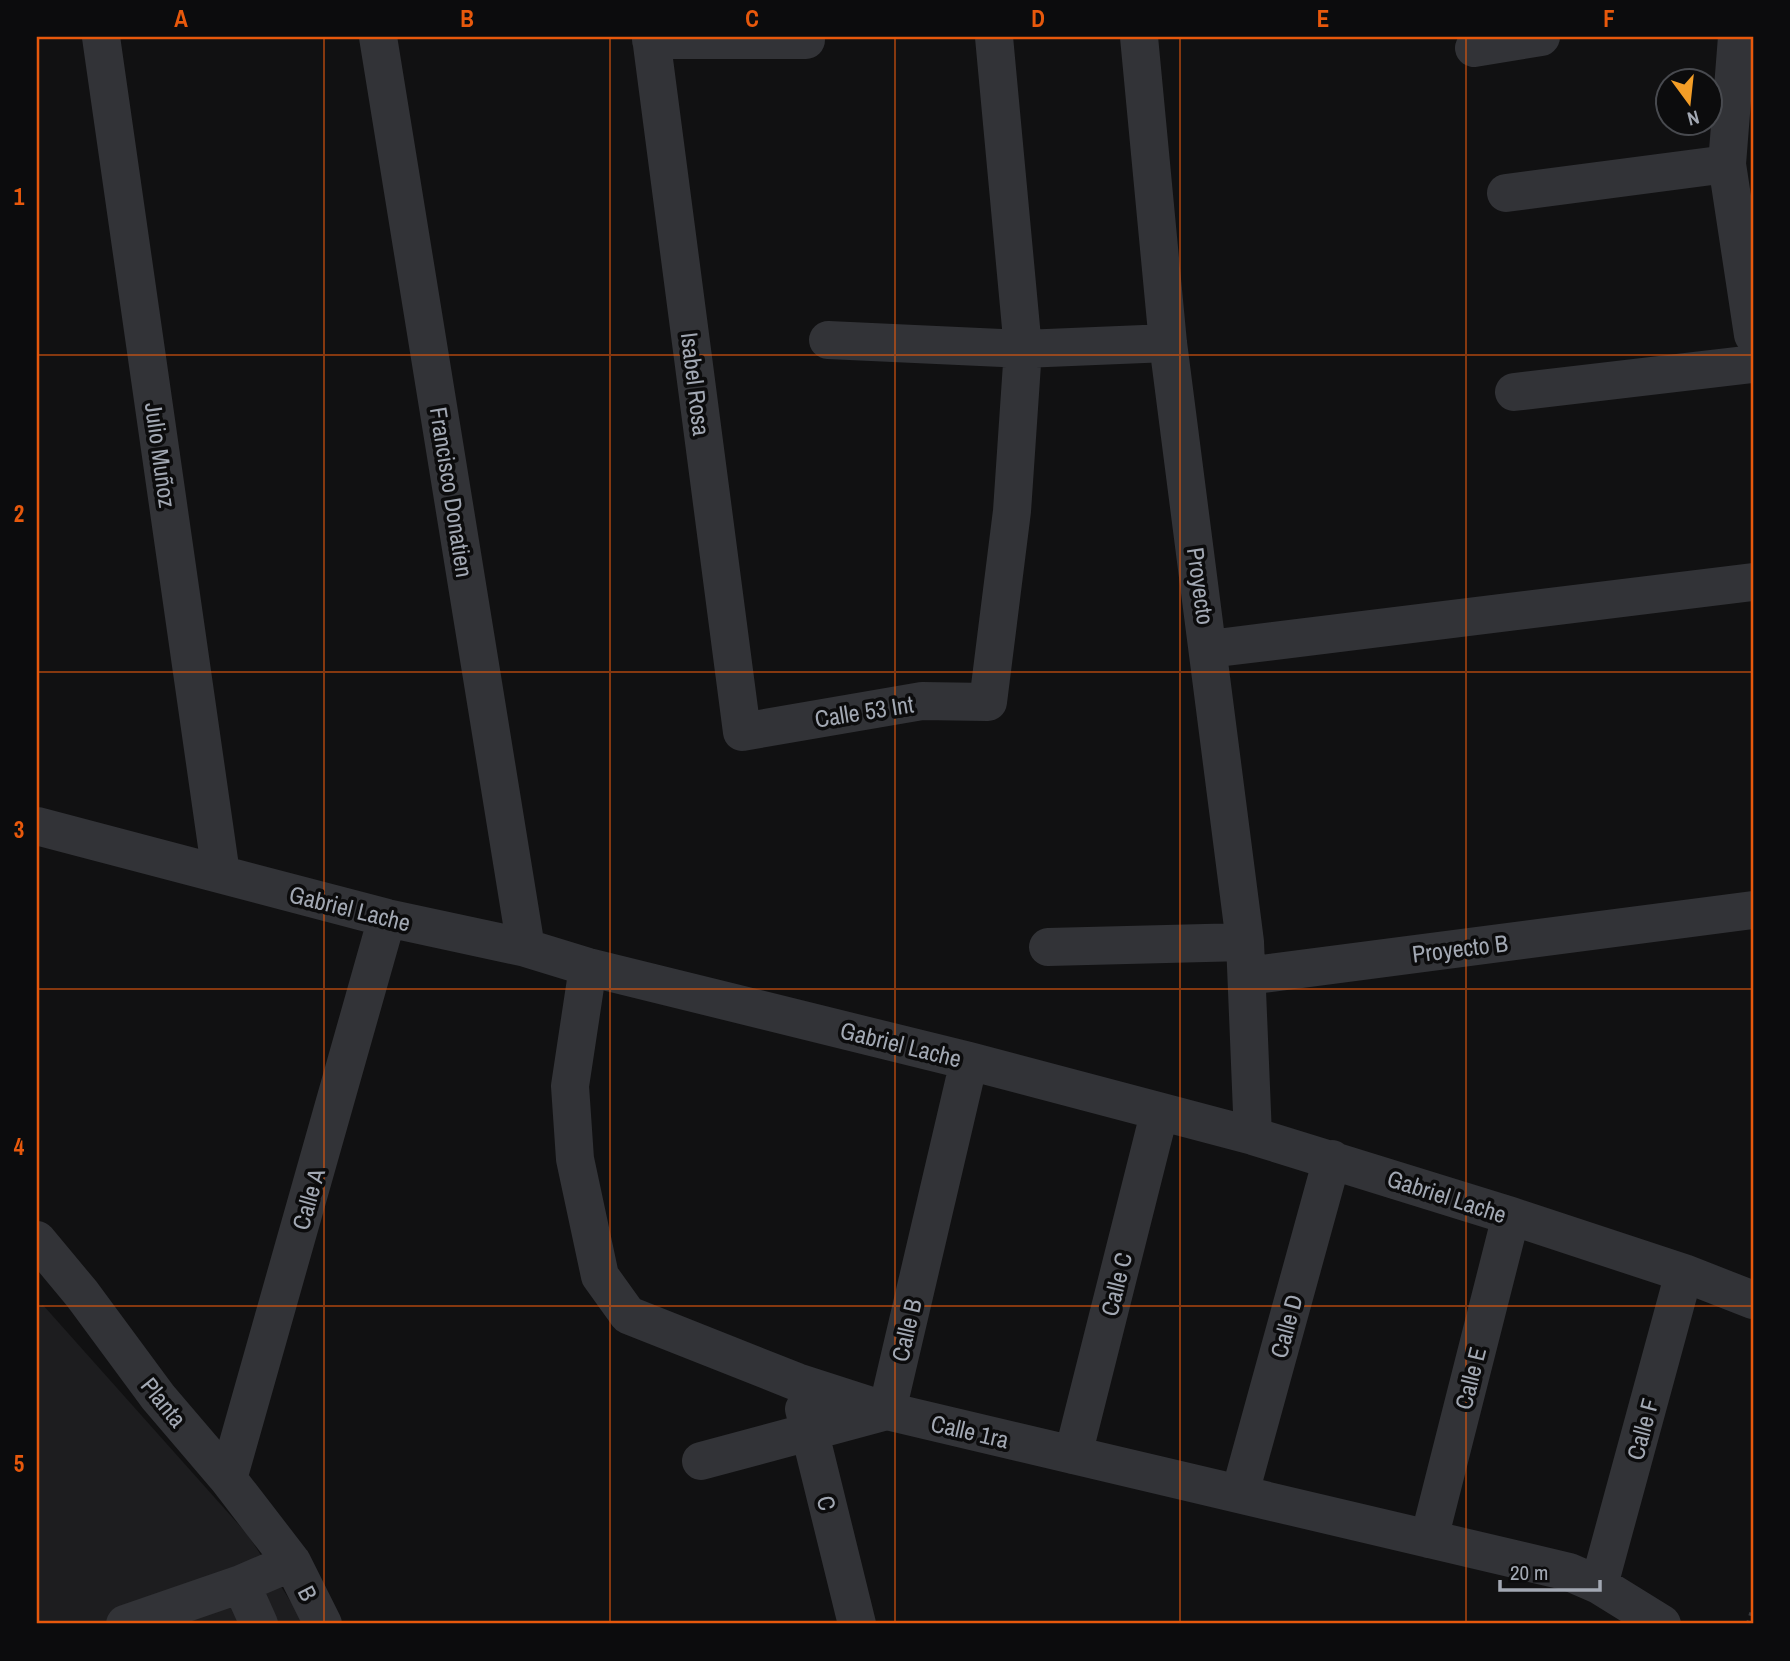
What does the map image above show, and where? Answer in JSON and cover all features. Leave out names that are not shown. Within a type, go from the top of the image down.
[{"type":"street","name":"Julio Muñoz","points":[[102,37],[221,874]]},
{"type":"street","name":"Francisco Donatien","points":[[378,37],[526,948]]},
{"type":"street","points":[[994,37],[1023,349]]},
{"type":"street","name":"Proyecto","points":[[1139,37],[1168,343],[1209,649],[1246,959],[1253,1136]]},
{"type":"street","points":[[1474,48],[1541,37]]},
{"type":"street","points":[[1737,37],[1727,164],[1753,335]]},
{"type":"street","points":[[651,38],[806,40]]},
{"type":"street","name":"Isabel Rosa","points":[[651,38],[742,732]]},
{"type":"street","points":[[1506,193],[1727,164]]},
{"type":"street","points":[[828,340],[1023,349],[1168,343]]},
{"type":"street","name":"Calle 53 Int","points":[[742,732],[922,701],[988,702],[1012,511],[1023,349]]},
{"type":"street","points":[[1514,392],[1753,363]]},
{"type":"street","points":[[1209,649],[1753,582]]},
{"type":"street","name":"Gabriel Lache","points":[[37,826],[387,918],[526,948],[588,967],[969,1061],[1159,1114],[1253,1136],[1511,1216],[1684,1273],[1753,1300]]},
{"type":"street","name":"Proyecto B","points":[[1048,947],[1246,959],[1673,921],[1753,910]]},
{"type":"street","name":"Calle A","points":[[228,1479],[387,918]]},
{"type":"street","name":"Calle 1ra","points":[[588,967],[570,1086],[575,1159],[600,1276],[628,1315],[797,1381],[887,1411],[1569,1572],[1599,1585],[1662,1624]]},
{"type":"street","name":"Calle B","points":[[887,1411],[969,1061]]},
{"type":"street","name":"Calle C","points":[[1073,1455],[1159,1114]]},
{"type":"street","name":"Calle D","points":[[1240,1493],[1332,1159]]},
{"type":"street","name":"Calle E","points":[[1429,1539],[1511,1216]]},
{"type":"street","name":"Planta","points":[[37,1240],[82,1294],[158,1397],[228,1479],[292,1562]]},
{"type":"street","name":"Calle F","points":[[1599,1585],[1684,1273]]},
{"type":"street","name":"C","points":[[797,1381],[857,1624]]},
{"type":"street","points":[[701,1461],[887,1411]]},
{"type":"street","points":[[125,1624],[241,1584],[292,1562]]},
{"type":"street","name":"B","points":[[292,1562],[323,1624]]},
{"type":"street","points":[[241,1584],[258,1624]]},
{"type":"path","points":[[1748,1624],[1753,1608]]},
{"type":"shaded area","points":[[43,1305],[248,1535],[305,1624],[37,1624],[37,1308]]}]
